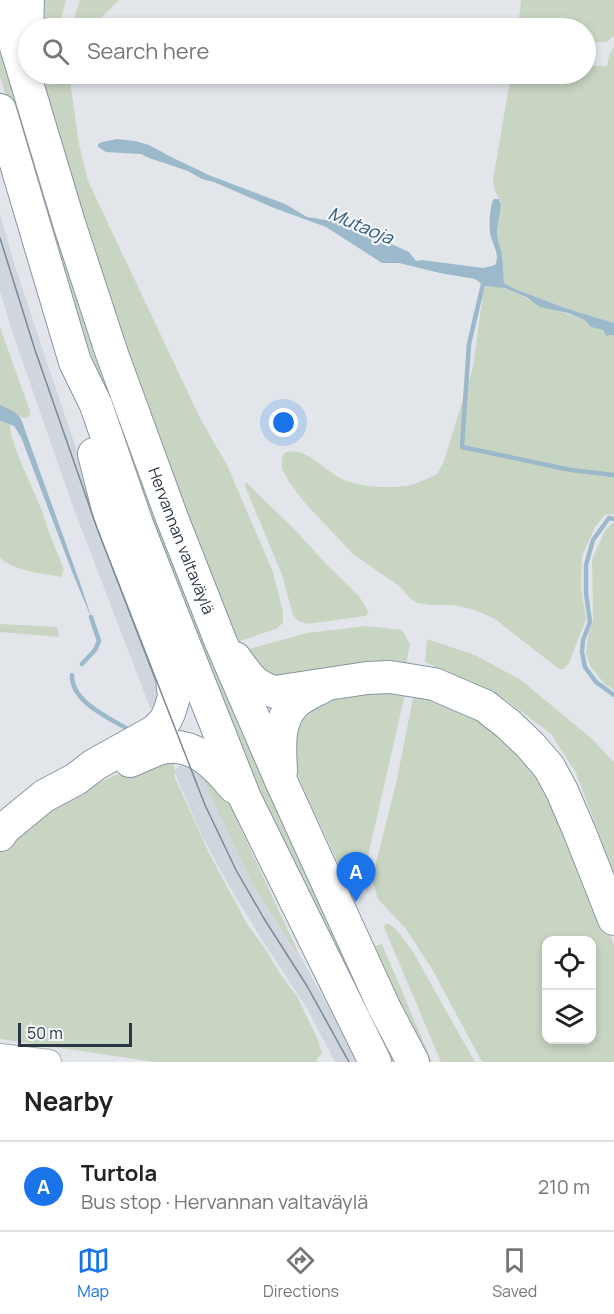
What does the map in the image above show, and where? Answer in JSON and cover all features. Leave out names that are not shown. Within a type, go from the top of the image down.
[{"type":"highway","name":"Hervannan valtaväylä","points":[[2,0],[18,46]]},
{"type":"highway","points":[[27,18],[28,0]]},
{"type":"highway","name":"Hervannan valtaväylä","points":[[32,87],[69,223],[112,354],[172,518],[220,640],[282,783],[384,1007],[413,1062]]},
{"type":"highway","name":"Hervannan valtaväylä","points":[[0,110],[75,362],[96,405],[137,524],[245,798],[375,1062]]},
{"type":"highway","points":[[0,835],[4,829],[44,796],[76,779],[94,765],[155,732],[165,721],[174,697],[172,678],[109,513],[79,403],[75,362]]},
{"type":"highway","points":[[220,640],[245,674],[262,688],[275,692],[367,678],[390,677],[434,684],[485,706],[508,724],[549,767],[562,791],[614,919]]},
{"type":"highway","points":[[282,783],[281,731],[284,718],[294,704],[328,684]]},
{"type":"highway","points":[[76,779],[98,775],[161,748],[182,747],[203,756],[221,771],[245,798]]},
{"type":"main road","points":[[0,1056],[49,1062]]},
{"type":"shaded area","points":[[0,213],[15,266],[109,545],[168,694],[154,718],[72,504],[11,328],[0,291]]},
{"type":"shaded area","points":[[194,761],[254,887],[294,952],[299,954],[359,1062],[335,1062],[308,1010],[229,886],[202,836],[174,771],[179,766]]},
{"type":"green space","points":[[38,0],[66,0],[61,18],[37,18]]},
{"type":"green space","points":[[80,0],[119,0],[101,18],[74,18]]},
{"type":"green space","points":[[521,0],[614,0],[614,36],[606,42],[596,42],[596,18],[519,18]]},
{"type":"green space","points":[[0,38],[398,1062],[384,1062],[307,901],[216,698],[159,553],[76,319],[12,117],[0,76]]},
{"type":"green space","points":[[614,47],[614,323],[568,309],[504,283],[502,253],[497,231],[501,202],[495,191],[493,180],[509,84],[596,84],[596,66],[607,66]]},
{"type":"green space","points":[[44,84],[70,84],[79,144],[88,181],[200,418],[227,465],[273,572],[283,612],[283,623],[276,629],[237,642],[184,509],[80,214]]},
{"type":"green space","points":[[484,286],[501,287],[515,292],[544,308],[551,308],[581,319],[591,327],[600,328],[609,336],[614,335],[614,514],[605,515],[595,527],[582,556],[581,587],[586,619],[569,663],[564,669],[559,669],[495,619],[472,609],[453,605],[417,603],[412,600],[399,586],[353,554],[305,503],[282,469],[284,453],[292,452],[308,456],[338,477],[361,485],[404,486],[437,474],[444,461],[473,367]]},
{"type":"green space","points":[[0,327],[30,411],[30,416],[26,418],[0,405]]},
{"type":"green space","points":[[0,421],[10,425],[17,453],[64,570],[61,577],[21,569],[0,558]]},
{"type":"green space","points":[[246,482],[359,596],[369,613],[365,616],[308,624],[298,621],[293,615],[282,575],[245,486]]},
{"type":"green space","points":[[614,523],[614,690],[605,684],[590,666],[586,654],[593,621],[592,560],[604,532]]},
{"type":"green space","points":[[0,624],[57,627],[59,637],[0,632]]},
{"type":"green space","points":[[367,626],[402,630],[410,644],[406,666],[277,686],[245,650],[307,633]]},
{"type":"green space","points":[[427,639],[475,655],[521,680],[591,738],[614,762],[614,875],[576,773],[551,734],[498,694],[425,662]]},
{"type":"green space","points":[[407,685],[363,878],[360,882],[346,880],[292,759],[291,723],[306,703]]},
{"type":"green space","points":[[415,688],[465,706],[514,741],[558,804],[614,945],[614,1062],[482,1062],[432,969],[406,929],[378,899],[372,879],[397,779]]},
{"type":"green space","points":[[172,757],[175,778],[209,853],[246,922],[297,996],[318,1040],[322,1053],[317,1062],[155,1062],[0,1039],[0,847],[73,794],[154,758]]},
{"type":"green space","points":[[194,761],[221,786],[299,954],[295,952],[254,887]]},
{"type":"green space","points":[[385,924],[396,929],[413,952],[475,1062],[441,1062],[384,927]]},
{"type":"green space","points":[[382,944],[432,1062],[423,1062],[395,1005],[374,946]]},
{"type":"water","points":[[117,139],[149,145],[211,176],[285,204],[307,217],[350,224],[370,231],[378,238],[409,252],[416,261],[483,268],[495,265],[497,257],[490,232],[490,217],[492,202],[494,199],[499,199],[501,205],[497,231],[502,253],[504,283],[568,309],[614,323],[614,335],[606,336],[603,330],[591,327],[584,320],[568,313],[540,307],[526,297],[505,288],[485,286],[475,279],[399,263],[382,263],[326,227],[141,154],[106,152],[98,147],[98,144],[102,142]]},
{"type":"water","points":[[0,405],[15,413],[22,421],[93,622],[21,437],[14,426],[0,421]]},
{"type":"waterway","points":[[484,280],[469,344],[462,447],[571,470],[614,475]]},
{"type":"waterway","points":[[614,519],[609,518],[593,540],[586,565],[586,593],[590,622],[583,640],[582,652],[585,667],[596,682],[614,695]]},
{"type":"waterway","points":[[82,664],[95,650],[99,641],[91,617]]},
{"type":"waterway","points":[[72,675],[77,693],[84,700],[100,713],[126,728]]},
{"type":"tram line","points":[[0,238],[35,350],[97,528],[205,805],[236,870],[307,986],[349,1062]]},
{"type":"place","name":"Turtola","points":[[356,902]]},
{"type":"water label","name":"Mutaoja","points":[[361,225]]}]
